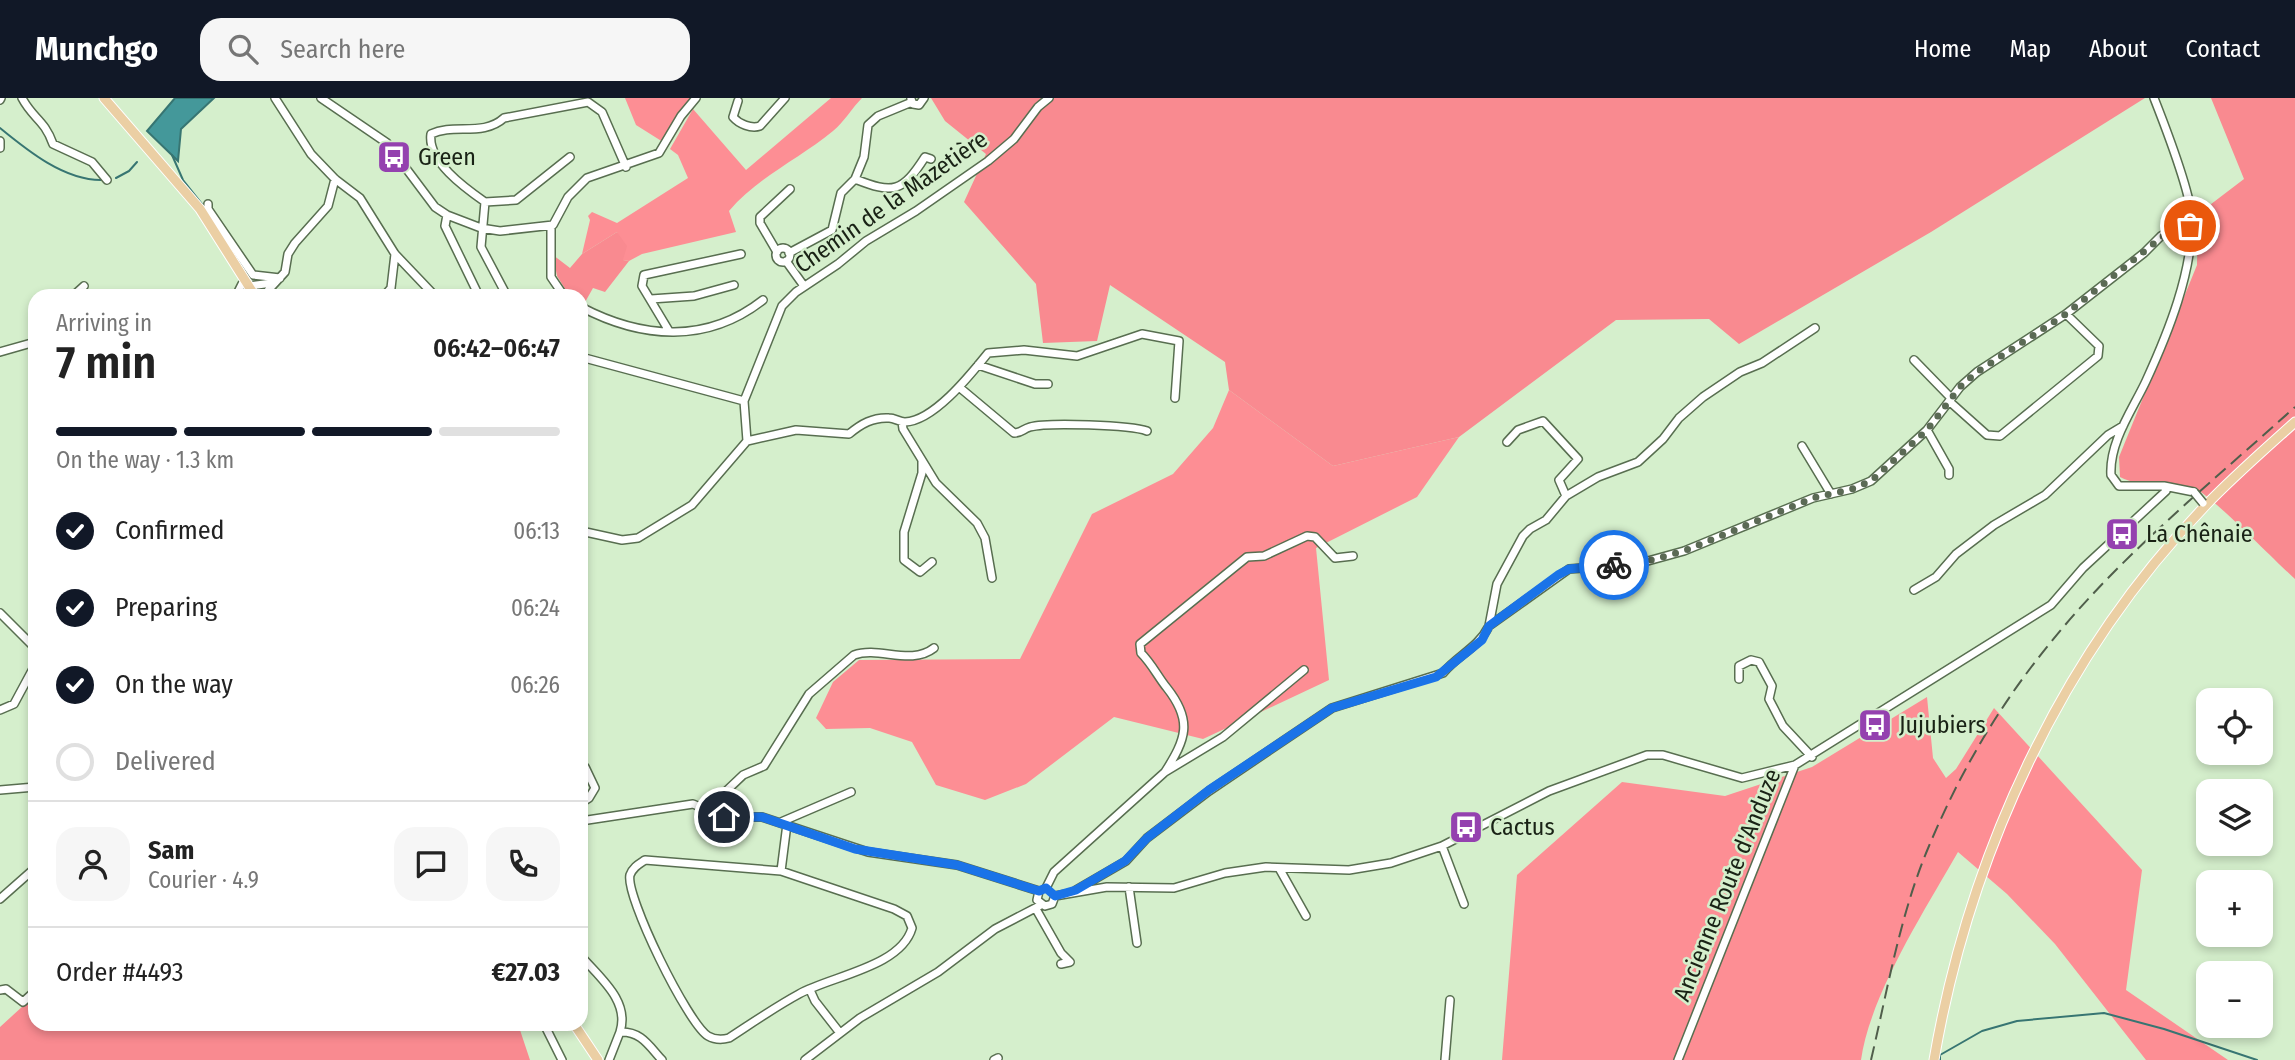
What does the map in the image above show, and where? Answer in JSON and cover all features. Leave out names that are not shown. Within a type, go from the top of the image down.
[{"type":"main road","points":[[104,98],[181,187],[247,289]]},
{"type":"main road","points":[[1934,1060],[1954,959],[2009,803],[2053,715],[2109,623],[2205,504],[2295,422]]},
{"type":"main road","points":[[573,1031],[592,1060]]},
{"type":"main road","points":[[579,1031],[598,1060]]},
{"type":"street","points":[[22,98],[27,107],[47,126],[53,144],[92,162],[107,180]]},
{"type":"street","points":[[275,98],[311,154],[335,179],[360,198],[395,254],[428,289]]},
{"type":"street","points":[[321,98],[387,143],[435,207],[447,215],[481,228],[500,231],[551,226]]},
{"type":"street","points":[[559,289],[551,277],[551,226],[568,197],[584,180],[659,153],[681,116],[696,98]]},
{"type":"street","points":[[738,99],[733,117],[737,122],[755,128],[760,126],[785,98]]},
{"type":"street","points":[[788,257],[832,230],[841,193],[855,178],[864,157],[868,125],[878,116],[911,100],[919,106],[924,98]]},
{"type":"street","name":"Chemin de la Mazetière","points":[[744,401],[758,372],[782,306],[804,286],[838,264],[866,241],[916,211],[988,161],[1014,139],[1038,107],[1049,98]]},
{"type":"street","points":[[2154,98],[2189,205],[2185,222],[2192,248],[2186,276],[2147,380],[2124,426],[2110,469],[2119,486],[2193,492],[2205,504]]},
{"type":"street","points":[[570,157],[516,200],[485,202],[455,181],[432,147],[431,134],[457,127],[468,131],[496,124],[504,118],[588,102],[602,113],[626,167]]},
{"type":"street","points":[[0,141],[0,148]]},
{"type":"street","points":[[855,178],[884,190],[894,190],[909,180],[925,157],[931,159]]},
{"type":"street","points":[[269,289],[285,272],[288,254],[295,243],[328,206],[335,179]]},
{"type":"street","points":[[790,190],[760,218],[760,223],[777,252],[785,249],[804,286]]},
{"type":"street","points":[[485,202],[481,247],[487,263],[504,289]]},
{"type":"street","points":[[208,204],[208,209],[253,275],[278,280]]},
{"type":"street","points":[[447,215],[444,226],[451,235],[476,289]]},
{"type":"street","points":[[451,235],[457,220]]},
{"type":"street","points":[[1489,626],[1569,569],[1637,564],[1684,551],[1777,512],[1871,481],[1927,430],[1950,399],[1977,372],[2066,314],[2185,222]]},
{"type":"street","points":[[390,289],[395,254]]},
{"type":"street","points":[[669,331],[641,280],[648,274],[741,254]]},
{"type":"street","points":[[247,289],[278,280]]},
{"type":"street","points":[[651,299],[714,293],[734,285]]},
{"type":"street","points":[[81,289],[84,286]]},
{"type":"street","points":[[588,310],[624,327],[669,331],[723,325],[763,300]]},
{"type":"street","points":[[1914,359],[1987,435],[2000,436],[2098,356],[2099,346],[2066,314]]},
{"type":"street","points":[[588,820],[659,810],[682,803],[701,807],[724,817],[762,817],[855,849],[957,865],[1055,896],[1076,890],[1125,861],[1147,838],[1209,790],[1332,708],[1436,677],[1482,640],[1489,626],[1497,584],[1523,536],[1546,520],[1566,496],[1598,477],[1638,462],[1663,439],[1679,418],[1703,397],[1815,328]]},
{"type":"street","points":[[588,533],[622,540],[638,538],[692,505],[747,441],[796,430],[849,434],[861,424],[882,418],[902,422],[928,413],[959,387],[988,352],[1001,350],[1077,356],[1127,340],[1134,335],[1172,338],[1180,344],[1175,398]]},
{"type":"street","points":[[0,352],[28,344]]},
{"type":"street","points":[[588,359],[744,401],[747,441]]},
{"type":"street","points":[[978,365],[1035,384],[1048,384]]},
{"type":"street","points":[[959,387],[1014,433],[1030,427],[1110,426],[1125,431],[1134,427],[1147,431]]},
{"type":"street","points":[[1507,442],[1518,430],[1543,421],[1578,458],[1559,480],[1566,496]]},
{"type":"street","points":[[902,422],[922,461],[948,497],[977,523],[985,538],[992,578]]},
{"type":"street","points":[[1914,590],[1936,577],[1956,554],[1994,525],[2045,495],[2108,435],[2124,426]]},
{"type":"street","points":[[1927,430],[1949,469],[1949,475]]},
{"type":"street","points":[[1802,446],[1831,494]]},
{"type":"street","points":[[922,461],[922,473],[904,532],[904,560],[920,572],[932,562]]},
{"type":"street","name":"Ancienne Route d'Anduze","points":[[1678,1060],[1795,765],[1812,757],[2051,605],[2083,568],[2156,500],[2163,488]]},
{"type":"street","points":[[1165,772],[1182,743],[1185,728],[1183,710],[1141,653],[1140,644],[1146,637],[1161,629],[1194,602],[1210,584],[1247,556],[1264,556],[1307,536],[1315,537],[1335,558],[1353,556]]},
{"type":"street","points":[[0,613],[28,641]]},
{"type":"street","points":[[701,807],[723,794],[743,775],[764,766],[809,694],[854,655],[908,656],[934,648]]},
{"type":"street","points":[[1739,679],[1740,666],[1751,660],[1759,662],[1772,686],[1769,699],[1774,710],[1790,735],[1812,757]]},
{"type":"street","points":[[1061,964],[1070,962],[1061,953],[1037,900],[1060,866],[1165,772],[1223,737],[1304,670]]},
{"type":"street","points":[[0,710],[14,704],[28,678]]},
{"type":"street","points":[[1076,890],[1087,893],[1129,887],[1174,888],[1225,873],[1279,868],[1349,870],[1373,866],[1442,846],[1499,814],[1549,791],[1647,755],[1663,755],[1742,778],[1795,765]]},
{"type":"street","points":[[588,773],[595,788],[588,799]]},
{"type":"street","points":[[0,790],[28,788]]},
{"type":"street","points":[[784,823],[851,792]]},
{"type":"street","points":[[781,871],[784,823]]},
{"type":"street","points":[[1442,846],[1464,904]]},
{"type":"street","points":[[645,860],[781,871],[894,909],[907,916],[912,928],[908,941],[892,954],[810,990],[729,1038],[717,1039],[708,1036],[670,983],[630,883],[635,867],[645,860]]},
{"type":"street","points":[[1279,868],[1306,916]]},
{"type":"street","points":[[0,899],[28,873]]},
{"type":"street","points":[[1129,887],[1137,943]]},
{"type":"street","points":[[805,1060],[840,1032],[938,972],[995,929],[1038,907],[1052,904],[1055,896]]},
{"type":"street","points":[[588,964],[618,999],[622,1014],[620,1032],[609,1060]]},
{"type":"street","points":[[0,990],[6,989],[23,1002],[28,997]]},
{"type":"street","points":[[810,990],[815,1001],[840,1032]]},
{"type":"street","points":[[1445,1060],[1450,1000]]},
{"type":"street","points":[[548,1031],[562,1060]]},
{"type":"street","points":[[620,1032],[637,1034],[662,1060]]},
{"type":"shaded area","points":[[625,98],[692,98],[676,116],[663,142],[636,125]]},
{"type":"shaded area","points":[[831,98],[862,98],[833,131],[740,199],[729,211],[736,232],[642,254],[629,261],[623,260],[617,232],[582,254],[590,220],[588,216],[592,212],[617,223],[688,178],[678,155],[670,149],[693,109],[746,170]]},
{"type":"shaded area","points":[[931,98],[2145,98],[1931,232],[1739,344],[1709,319],[1616,320],[1459,437],[1333,466],[1229,390],[1225,362],[1110,285],[1097,341],[1043,343],[1036,284],[964,202],[986,154],[945,121]]},
{"type":"shaded area","points":[[2211,98],[2295,98],[2295,579],[2228,515],[2194,488],[2175,484],[2137,483],[2120,477],[2119,457],[2197,265],[2198,214],[2244,179]]},
{"type":"shaded area","points":[[617,232],[627,246],[623,260],[629,261],[605,292],[593,288],[588,297],[588,289],[565,289],[557,276],[553,255],[570,268],[582,254]]},
{"type":"shaded area","points":[[1229,390],[1333,466],[1459,437],[1417,497],[1316,548],[1329,680],[1203,739],[1114,717],[1026,784],[985,800],[936,785],[912,742],[870,728],[826,729],[816,718],[833,682],[859,660],[1020,659],[1092,514],[1173,474],[1213,428]]},
{"type":"shaded area","points":[[1927,697],[1933,758],[1946,778],[1956,769],[1994,708],[2142,870],[2126,990],[2228,1060],[2146,1060],[2055,944],[2007,894],[1958,852],[1900,953],[1875,1008],[1861,1060],[1502,1060],[1517,875],[1622,782],[1725,796],[1812,767]]},
{"type":"shaded area","points":[[28,1001],[28,1031],[520,1031],[530,1060],[0,1060],[0,1027]]},
{"type":"water","points":[[175,98],[214,98],[181,129],[178,161],[147,131]]},
{"type":"waterway","points":[[0,128],[60,170],[87,179],[101,180]]},
{"type":"waterway","points":[[172,155],[183,180],[206,209]]},
{"type":"waterway","points":[[116,178],[129,171],[137,162]]},
{"type":"waterway","points":[[1940,1060],[1940,1055],[1982,1031],[2017,1021],[2104,1013],[2164,1029],[2257,1060]]},
{"type":"railway","points":[[1871,1060],[1896,952],[1919,872],[1954,792],[1998,714],[2051,642],[2107,579],[2168,520],[2295,407]]},
{"type":"way so far","points":[[1614,565],[1637,564],[1684,551],[1813,498],[1840,493],[1871,481],[1927,430],[1960,387],[1977,372],[2039,334],[2177,225],[2182,223],[2190,226]]},
{"type":"place","name":"Green","points":[[394,157]]},
{"type":"place","name":"La Chênaie","points":[[2122,534]]},
{"type":"place","name":"Jujubiers","points":[[1875,725]]},
{"type":"place","name":"Cactus","points":[[1466,827]]},
{"type":"route","points":[[724,817],[762,817],[818,834],[855,849],[957,865],[1039,891],[1050,889],[1055,896],[1076,890],[1125,861],[1147,838],[1209,790],[1267,754],[1332,708],[1436,677],[1482,640],[1489,626],[1558,575],[1569,569],[1591,565],[1614,565]]}]
